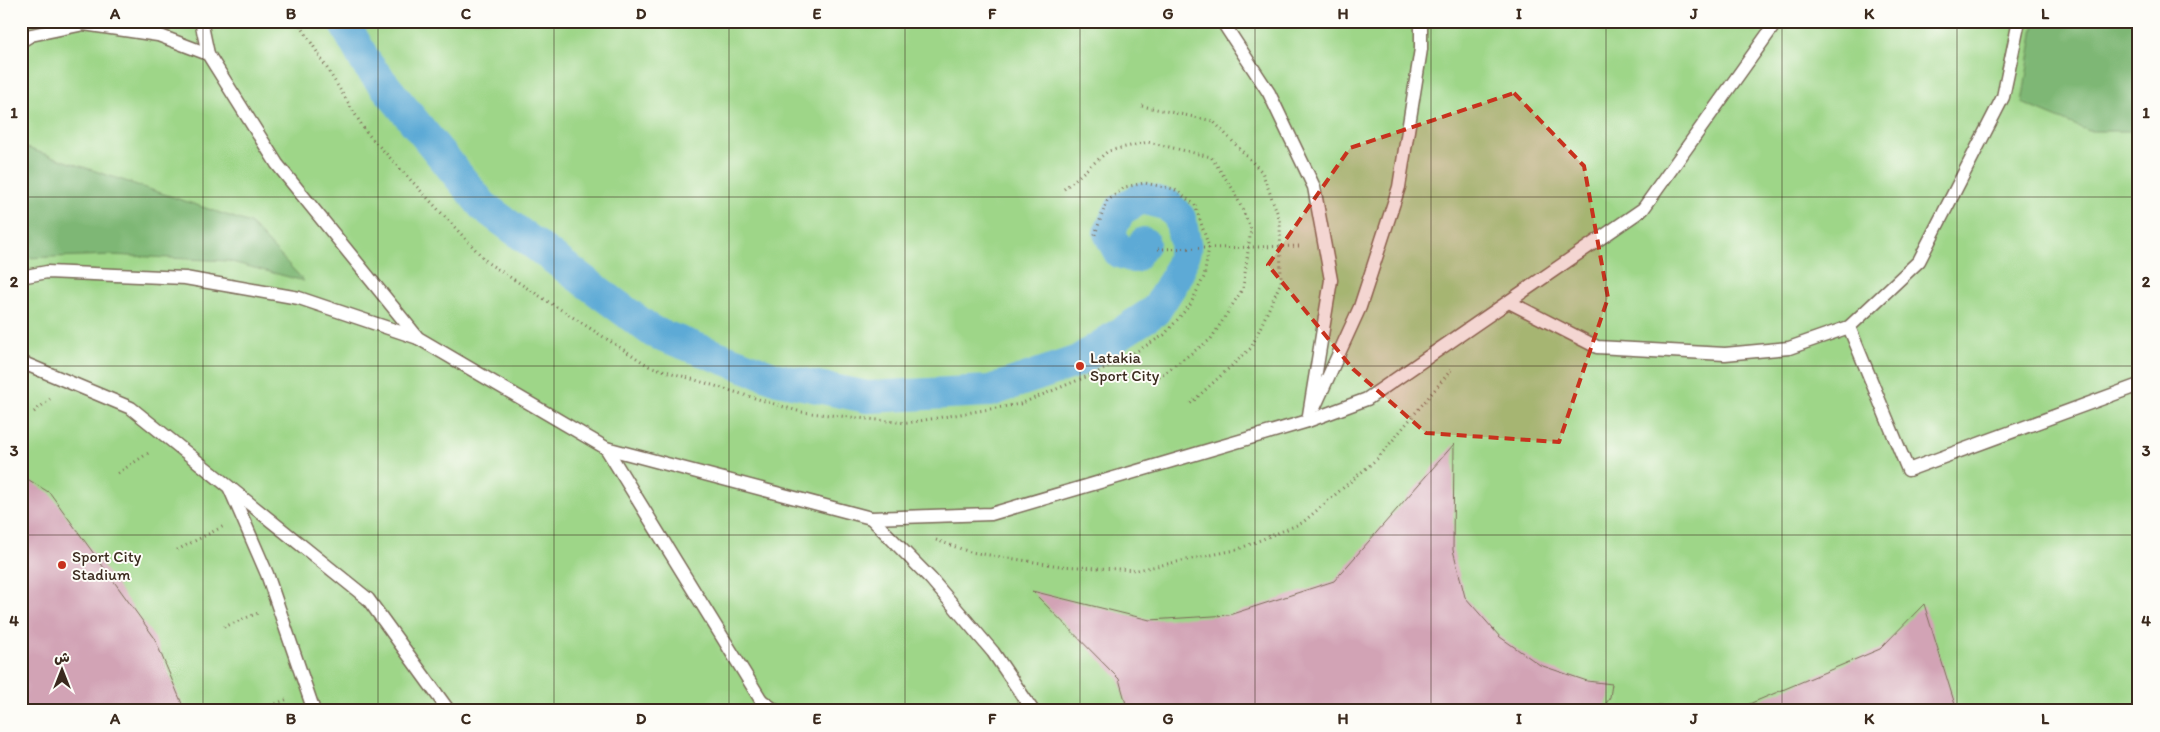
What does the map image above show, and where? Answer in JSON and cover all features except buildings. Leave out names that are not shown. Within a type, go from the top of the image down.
[{"type":"lane","points":[[201,21],[208,54],[278,164],[418,338]]},
{"type":"lane","points":[[1222,21],[1269,93],[1314,187],[1331,280],[1308,420]]},
{"type":"lane","points":[[1308,420],[1360,308],[1399,187],[1421,49],[1420,21]]},
{"type":"lane","points":[[21,277],[47,272],[186,278],[298,298],[418,338],[606,448],[871,518],[991,514],[1308,420],[1367,399],[1642,209],[1777,21]]},
{"type":"lane","points":[[1509,302],[1597,347],[1725,354],[1789,348],[1849,327],[1919,262],[2003,97],[2018,21]]},
{"type":"lane","points":[[21,41],[32,35],[84,24],[158,35],[208,54]]},
{"type":"lane","points":[[1849,327],[1908,470],[2139,385]]},
{"type":"lane","points":[[21,362],[131,408],[368,599],[449,711]]},
{"type":"lane","points":[[606,448],[762,705],[776,711]]},
{"type":"lane","points":[[228,487],[267,574],[314,711]]},
{"type":"lane","points":[[871,518],[932,579],[993,652],[1034,711]]},
{"type":"path","points":[[298,21],[366,132],[488,262],[649,366],[801,412],[907,423],[1020,404],[1110,367],[1164,335],[1190,305],[1204,277],[1209,247],[1195,205],[1174,189],[1145,183],[1125,187],[1107,200],[1094,237]]},
{"type":"path","points":[[1142,106],[1213,121],[1262,172],[1280,220],[1281,282],[1251,348],[1190,404]]},
{"type":"path","points":[[1064,189],[1108,151],[1148,142],[1211,157],[1234,191],[1251,229],[1243,288],[1211,339],[1156,379]]},
{"type":"path","points":[[1158,249],[1324,246]]},
{"type":"path","points":[[934,539],[970,552],[1060,566],[1137,570],[1236,550],[1302,523],[1378,458],[1453,369]]},
{"type":"path","points":[[118,473],[169,439]]},
{"type":"path","points":[[177,550],[242,517]]},
{"type":"path","points":[[224,627],[278,605]]},
{"type":"path","points":[[257,711],[307,692]]},
{"type":"highlighted area","points":[[1514,93],[1584,166],[1608,298],[1559,442],[1426,433],[1353,369],[1268,265],[1350,148]]},
{"type":"green space","name":"Latakia Sport City","points":[[21,21],[2139,21],[2139,711],[21,711]]},
{"type":"green space","points":[[2035,21],[2139,21],[2139,131],[2089,131],[2022,103]]},
{"type":"green space","points":[[21,146],[250,223],[304,281],[228,261],[112,255],[21,258]]},
{"type":"waterway","points":[[343,21],[367,64],[483,206],[653,332],[778,379],[867,397],[990,391],[1078,361],[1155,311],[1177,276],[1186,247],[1180,218],[1168,205],[1142,198],[1120,210],[1109,233],[1119,252],[1134,257],[1144,243]]},
{"type":"place","name":"Latakia Sport City","points":[[1080,366]]},
{"type":"place","name":"Sport City Stadium","points":[[62,565]]}]
